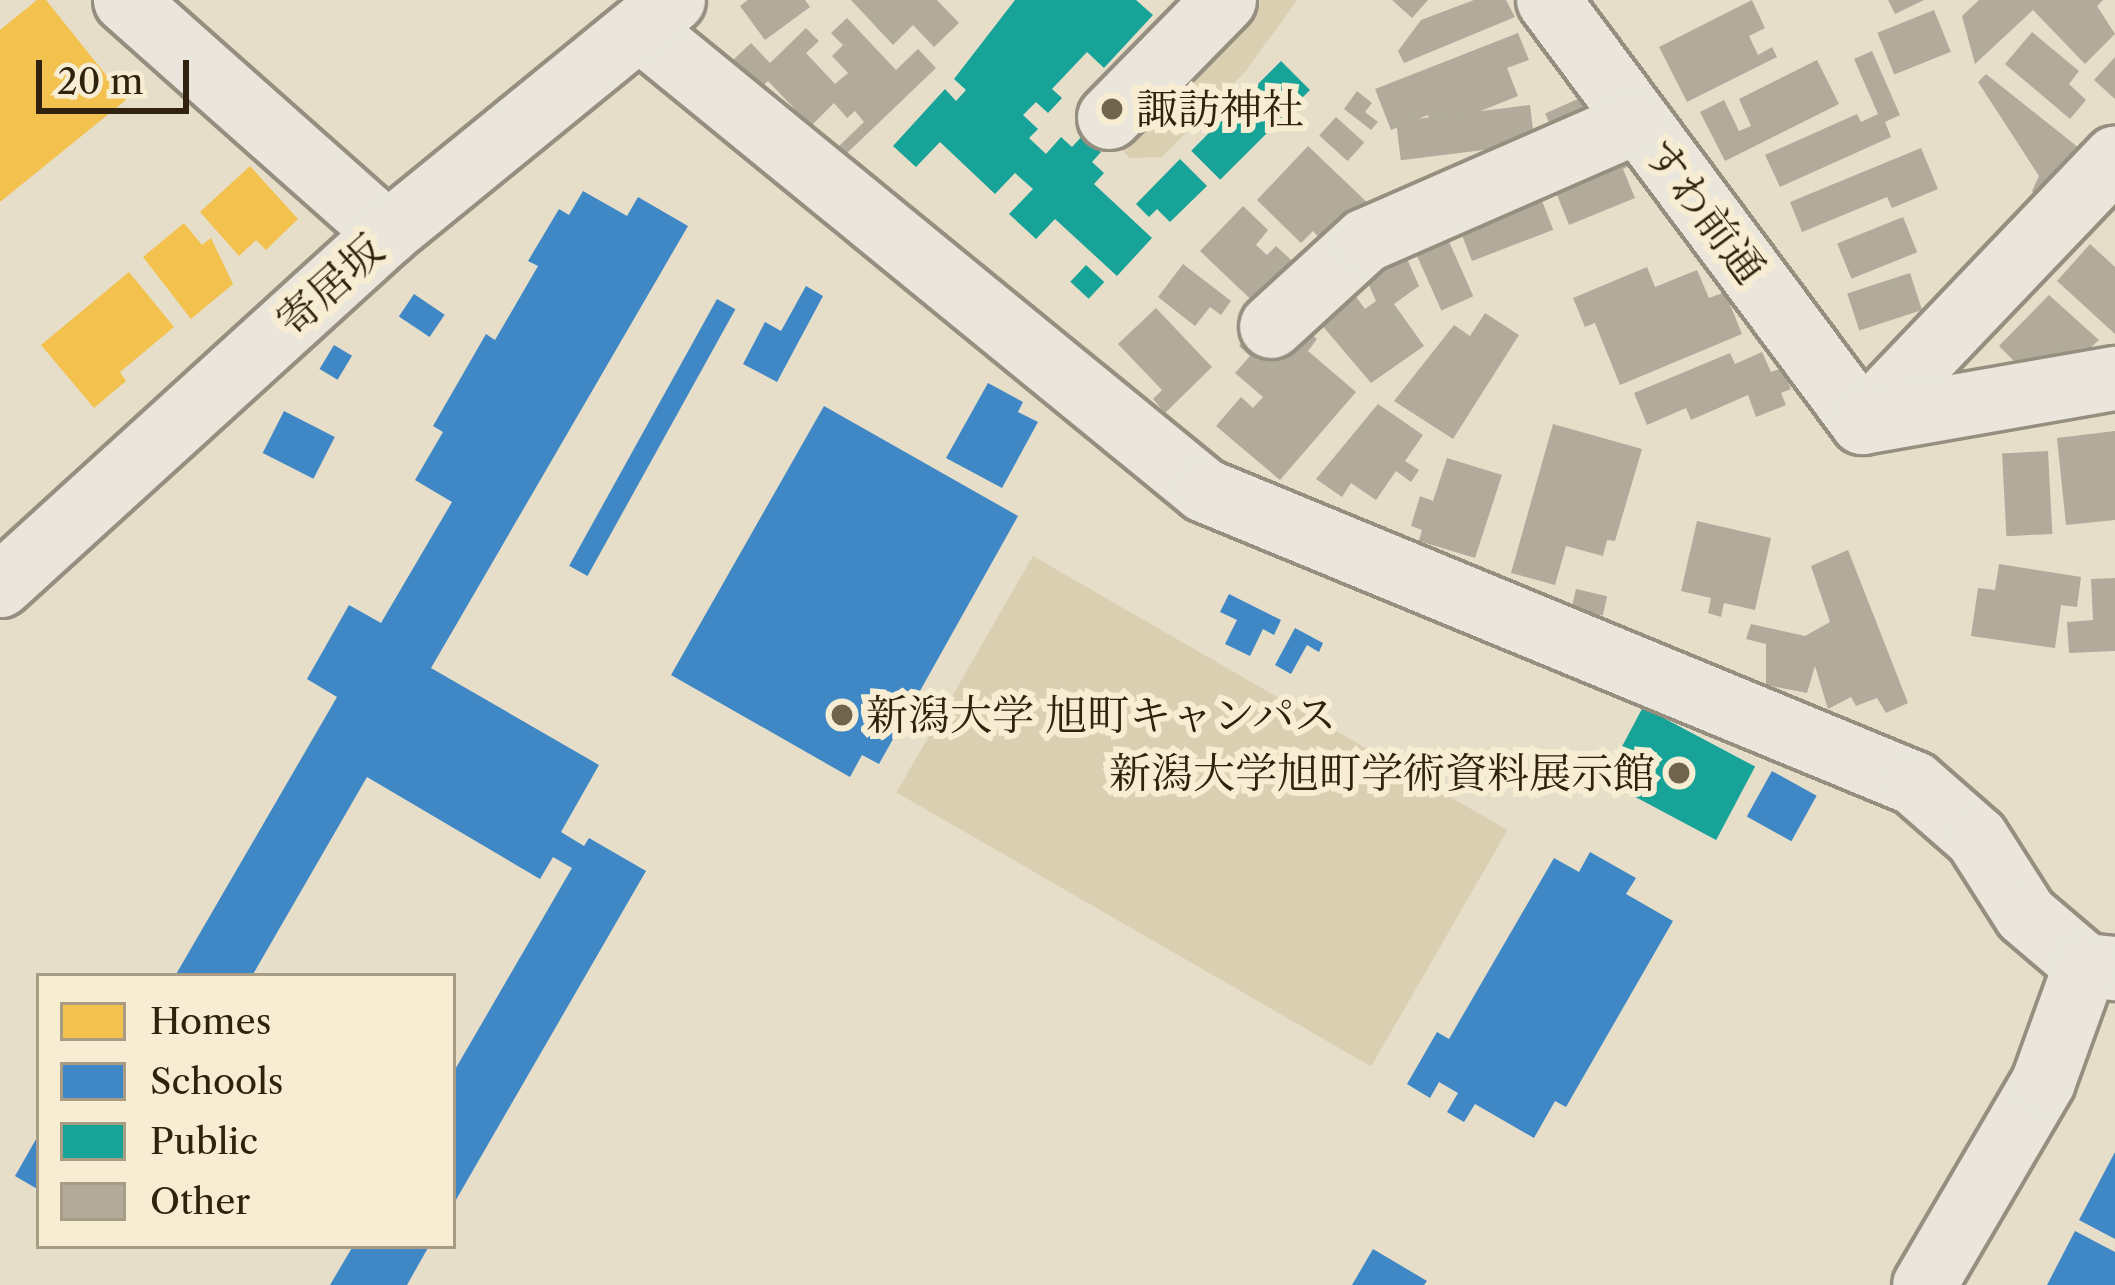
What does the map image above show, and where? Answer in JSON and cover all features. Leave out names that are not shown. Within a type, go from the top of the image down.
[{"type":"street","points":[[125,0],[387,233]]},
{"type":"street","points":[[1109,117],[1224,0]]},
{"type":"street","name":"すわ前通","points":[[1547,0],[1862,422]]},
{"type":"street","points":[[656,14],[1204,490],[1914,783],[1976,837],[2025,914],[2100,966],[2043,1081],[1924,1285]]},
{"type":"street","name":"寄居坂","points":[[0,585],[387,233],[656,14]]},
{"type":"street","points":[[1271,326],[1364,240],[1637,121]]},
{"type":"street","points":[[1862,422],[2115,157]]},
{"type":"street","points":[[1862,422],[2115,378]]},
{"type":"shaded area","points":[[1185,0],[1297,0],[1245,72],[1162,157],[1130,158],[1083,110]]},
{"type":"shaded area","points":[[1033,556],[1508,830],[1371,1066],[896,792]]},
{"type":"building: Homes","points":[[37,0],[46,0],[126,100],[0,202],[0,30]]},
{"type":"building: Homes","points":[[250,166],[298,219],[266,250],[256,240],[239,256],[200,212]]},
{"type":"building: Homes","points":[[184,223],[202,245],[211,238],[233,284],[191,319],[143,257]]},
{"type":"building: Homes","points":[[129,272],[174,327],[120,372],[126,381],[94,408],[41,345]]},
{"type":"building: Schools","points":[[583,191],[627,216],[638,197],[688,226],[431,668],[599,765],[561,832],[584,846],[589,838],[646,871],[456,1200],[456,1068],[572,868],[553,857],[540,879],[367,777],[254,973],[177,973],[337,697],[307,679],[349,605],[381,623],[452,502],[415,480],[443,432],[433,426],[486,334],[495,340],[538,266],[528,261],[559,209],[569,215]]},
{"type":"building: Schools","points":[[806,286],[823,296],[777,382],[743,364],[765,322],[781,331]]},
{"type":"building: Schools","points":[[414,294],[445,315],[430,337],[399,316]]},
{"type":"building: Schools","points":[[717,299],[735,309],[588,576],[569,566]]},
{"type":"building: Schools","points":[[334,345],[352,356],[338,380],[320,369]]},
{"type":"building: Schools","points":[[988,383],[1023,402],[1018,412],[1038,422],[1002,488],[946,458]]},
{"type":"building: Schools","points":[[824,406],[1018,516],[879,764],[862,755],[850,777],[671,675]]},
{"type":"building: Schools","points":[[284,411],[335,437],[313,479],[263,453]]},
{"type":"building: Schools","points":[[1229,594],[1281,620],[1274,635],[1263,629],[1250,656],[1225,644],[1237,620],[1220,612]]},
{"type":"building: Schools","points":[[1295,628],[1323,643],[1319,652],[1307,645],[1291,674],[1275,665]]},
{"type":"building: Schools","points":[[1772,771],[1817,796],[1791,841],[1747,816]]},
{"type":"building: Schools","points":[[1590,852],[1636,878],[1626,894],[1673,921],[1566,1107],[1555,1101],[1534,1138],[1475,1104],[1464,1122],[1447,1112],[1458,1093],[1439,1082],[1430,1098],[1407,1084],[1437,1032],[1449,1039],[1554,858],[1579,872]]},
{"type":"building: Schools","points":[[36,1139],[36,1188],[15,1176]]},
{"type":"building: Schools","points":[[2115,1152],[2115,1239],[2079,1220]]},
{"type":"building: Schools","points":[[2075,1231],[2115,1252],[2115,1285],[2047,1285]]},
{"type":"building: Schools","points":[[351,1249],[427,1249],[407,1285],[330,1285]]},
{"type":"building: Schools","points":[[1373,1249],[1427,1281],[1424,1285],[1352,1285]]},
{"type":"building: Public","points":[[1015,0],[1136,0],[1153,15],[1104,68],[1087,52],[1052,89],[1062,98],[1048,113],[1036,102],[1023,115],[1038,129],[1029,138],[1046,154],[1061,137],[1072,147],[1083,135],[1101,152],[1092,162],[1104,173],[1094,184],[1152,238],[1117,276],[1055,219],[1036,239],[1009,214],[1033,189],[1015,173],[995,194],[940,142],[916,167],[893,146],[945,89],[956,101],[966,90],[954,79]]},
{"type":"building: Public","points":[[1281,61],[1310,90],[1220,180],[1191,151]]},
{"type":"building: Public","points":[[1180,159],[1207,186],[1170,222],[1157,209],[1149,217],[1136,204]]},
{"type":"building: Public","points":[[1086,265],[1104,282],[1089,299],[1070,282]]},
{"type":"building: Public","name":"新潟大学旭町学術資料展示館","points":[[1643,707],[1755,767],[1716,840],[1604,780]]},
{"type":"building: Other","points":[[748,0],[805,0],[810,7],[765,40],[740,6]]},
{"type":"building: Other","points":[[851,0],[937,0],[959,23],[934,47],[913,25],[893,45]]},
{"type":"building: Other","points":[[1392,0],[1428,0],[1412,18]]},
{"type":"building: Other","points":[[1474,0],[1506,0],[1515,17],[1404,63],[1398,51],[1421,20]]},
{"type":"building: Other","points":[[1752,0],[1765,28],[1749,36],[1758,55],[1772,47],[1777,57],[1687,102],[1659,47]]},
{"type":"building: Other","points":[[1888,0],[1924,0],[1895,14]]},
{"type":"building: Other","points":[[1979,0],[2103,0],[2097,6],[2115,34],[2085,64],[2033,10],[1975,64],[1962,16]]},
{"type":"building: Other","points":[[1934,10],[1951,52],[1894,75],[1877,33]]},
{"type":"building: Other","points":[[847,18],[896,70],[918,49],[936,68],[846,154],[839,146],[864,122],[855,111],[847,118],[834,103],[811,126],[768,81],[759,90],[732,61],[751,43],[770,63],[806,28],[819,41],[806,53],[835,84],[848,73],[832,56],[843,45],[831,33]]},
{"type":"building: Other","points":[[2032,32],[2079,71],[2069,84],[2086,100],[2070,119],[2005,64]]},
{"type":"building: Other","points":[[1518,33],[1529,60],[1507,68],[1518,96],[1433,130],[1428,115],[1391,130],[1375,89]]},
{"type":"building: Other","points":[[1872,51],[1900,115],[1885,122],[1891,137],[1780,187],[1765,155],[1857,114],[1861,122],[1878,114],[1854,59]]},
{"type":"building: Other","points":[[2115,57],[2115,99],[2094,80]]},
{"type":"building: Other","points":[[1817,60],[1839,104],[1725,161],[1700,112],[1724,100],[1739,131],[1751,126],[1739,99]]},
{"type":"building: Other","points":[[1986,74],[2079,148],[2043,203],[2032,191],[2039,176],[1978,82]]},
{"type":"building: Other","points":[[1357,91],[1372,103],[1365,112],[1378,122],[1371,130],[1344,109]]},
{"type":"building: Other","points":[[1589,94],[1600,119],[1556,138],[1545,114]]},
{"type":"building: Other","points":[[1530,105],[1535,144],[1401,160],[1396,121]]},
{"type":"building: Other","points":[[1336,117],[1364,142],[1348,161],[1319,136]]},
{"type":"building: Other","points":[[1308,146],[1372,207],[1323,242],[1313,231],[1301,243],[1257,200]]},
{"type":"building: Other","points":[[1625,147],[1633,164],[1623,169],[1635,198],[1569,225],[1550,177]]},
{"type":"building: Other","points":[[1921,148],[1938,189],[1892,208],[1887,197],[1802,232],[1790,202]]},
{"type":"building: Other","points":[[1536,185],[1553,230],[1472,261],[1455,216]]},
{"type":"building: Other","points":[[1243,206],[1268,230],[1256,245],[1267,255],[1276,246],[1301,269],[1263,311],[1200,251]]},
{"type":"building: Other","points":[[1903,217],[1917,252],[1851,279],[1837,244]]},
{"type":"building: Other","points":[[1442,226],[1473,296],[1441,311],[1410,240]]},
{"type":"building: Other","points":[[2090,244],[2115,267],[2115,334],[2057,281]]},
{"type":"building: Other","points":[[1401,245],[1419,286],[1394,304],[1424,346],[1371,383],[1315,317],[1352,291],[1365,309],[1376,301],[1362,270]]},
{"type":"building: Other","points":[[1183,264],[1231,301],[1221,315],[1210,307],[1195,326],[1158,297]]},
{"type":"building: Other","points":[[1647,267],[1655,287],[1697,270],[1709,298],[1725,292],[1742,334],[1620,385],[1595,323],[1585,327],[1573,298]]},
{"type":"building: Other","points":[[1910,273],[1922,310],[1859,330],[1847,293]]},
{"type":"building: Other","points":[[2049,295],[2099,340],[2087,351],[2014,361],[1999,346]]},
{"type":"building: Other","points":[[1156,308],[1212,367],[1165,413],[1153,399],[1162,390],[1118,344]]},
{"type":"building: Other","points":[[1485,313],[1519,335],[1453,439],[1394,401],[1454,325],[1470,336]]},
{"type":"building: Other","points":[[1300,324],[1317,339],[1308,351],[1356,392],[1280,480],[1216,426],[1241,397],[1253,408],[1263,397],[1235,373],[1250,356],[1239,346],[1255,326]]},
{"type":"building: Other","points":[[1762,352],[1771,372],[1782,368],[1791,389],[1781,393],[1786,405],[1756,417],[1748,395],[1691,420],[1686,408],[1647,425],[1634,393],[1730,353],[1735,364]]},
{"type":"building: Other","points":[[1378,404],[1423,435],[1405,461],[1419,470],[1411,482],[1396,471],[1376,500],[1351,483],[1342,497],[1316,479]]},
{"type":"building: Other","points":[[1553,424],[1642,449],[1615,541],[1607,540],[1603,556],[1566,546],[1555,585],[1511,573]]},
{"type":"building: Other","points":[[2115,431],[2115,520],[2066,525],[2057,438]]},
{"type":"building: Other","points":[[2048,451],[2052,534],[2006,536],[2002,453]]},
{"type":"building: Other","points":[[1447,458],[1502,475],[1475,558],[1419,541],[1422,530],[1411,526],[1420,496],[1433,501]]},
{"type":"building: Other","points":[[1697,521],[1771,538],[1755,610],[1724,603],[1721,617],[1708,613],[1711,598],[1681,591]]},
{"type":"building: Other","points":[[1848,550],[1908,703],[1886,713],[1877,698],[1856,706],[1851,697],[1828,709],[1815,666],[1807,693],[1766,685],[1766,644],[1746,639],[1751,624],[1805,636],[1830,622],[1811,566]]},
{"type":"building: Other","points":[[1999,564],[2081,577],[2077,607],[2061,605],[2055,648],[1971,636],[1978,588],[1995,590]]},
{"type":"building: Other","points":[[2115,578],[2115,651],[2069,653],[2067,622],[2093,620],[2091,579]]},
{"type":"building: Other","points":[[1576,589],[1607,596],[1603,616],[1572,608]]},
{"type":"place","name":"諏訪神社","points":[[1112,109]]},
{"type":"place","name":"新潟大学 旭町キャンパス","points":[[842,715]]},
{"type":"place","name":"新潟大学旭町学術資料展示館","points":[[1679,773]]}]
